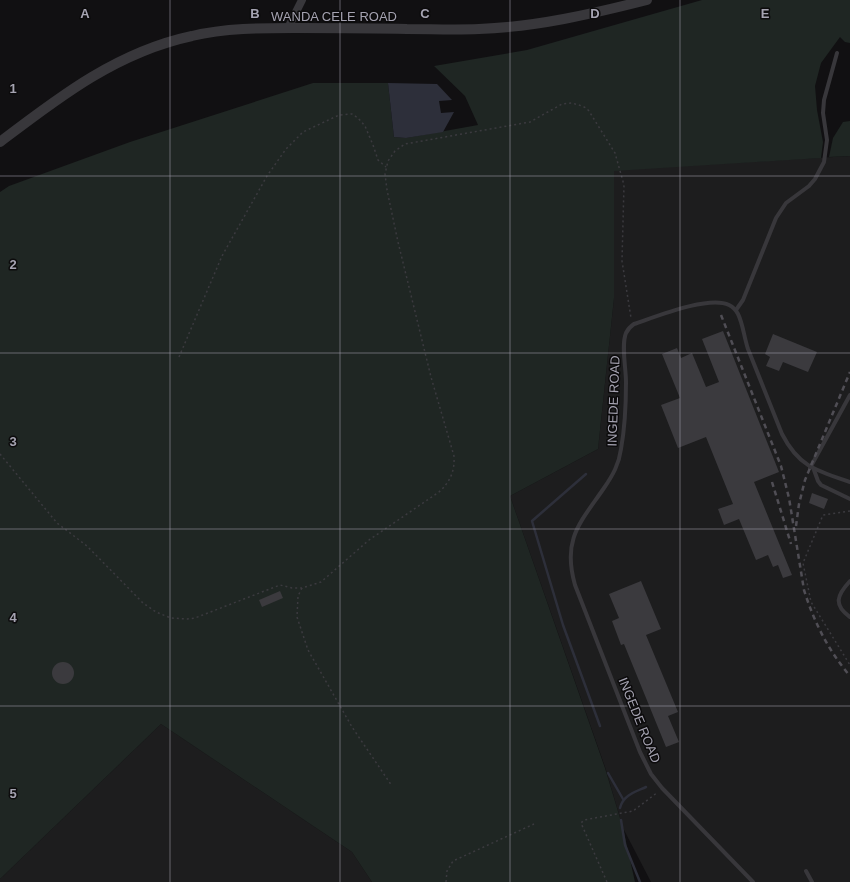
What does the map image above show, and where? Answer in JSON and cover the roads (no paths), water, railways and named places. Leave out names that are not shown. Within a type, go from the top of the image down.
[{"type":"street","points":[[288,28],[302,0]]},
{"type":"street","name":"WANDA CELE ROAD","points":[[0,142],[77,85],[114,65],[152,48],[192,36],[228,31],[288,28],[463,29],[514,27],[548,22],[644,0]]},
{"type":"lane","points":[[837,53],[824,100],[826,140],[824,162],[815,179],[809,186],[786,203],[776,218],[743,300],[736,310],[753,362],[788,446],[812,469],[821,484],[850,499]]},
{"type":"lane","name":"INGEDE ROAD","points":[[736,310],[728,304],[704,304],[664,314],[632,326],[626,333],[624,429],[620,458],[613,475],[587,511],[574,533],[570,563],[575,585],[640,752],[651,774],[662,788],[753,882]]},
{"type":"lane","points":[[812,469],[850,396]]},
{"type":"lane","points":[[812,469],[850,482]]},
{"type":"lane","points":[[850,580],[838,600],[842,610],[850,617]]},
{"type":"lane","points":[[806,871],[812,882]]},
{"type":"waterway","points":[[586,474],[532,521],[563,625],[600,726]]},
{"type":"waterway","points":[[608,773],[623,799]]},
{"type":"waterway","points":[[620,808],[627,797],[646,787]]},
{"type":"waterway","points":[[621,820],[625,845],[640,882]]},
{"type":"railway","points":[[721,315],[781,466],[789,498],[804,590],[808,602],[828,646],[850,676]]},
{"type":"railway","points":[[796,526],[799,504],[805,480],[850,372]]},
{"type":"railway","points":[[772,482],[791,544]]}]
